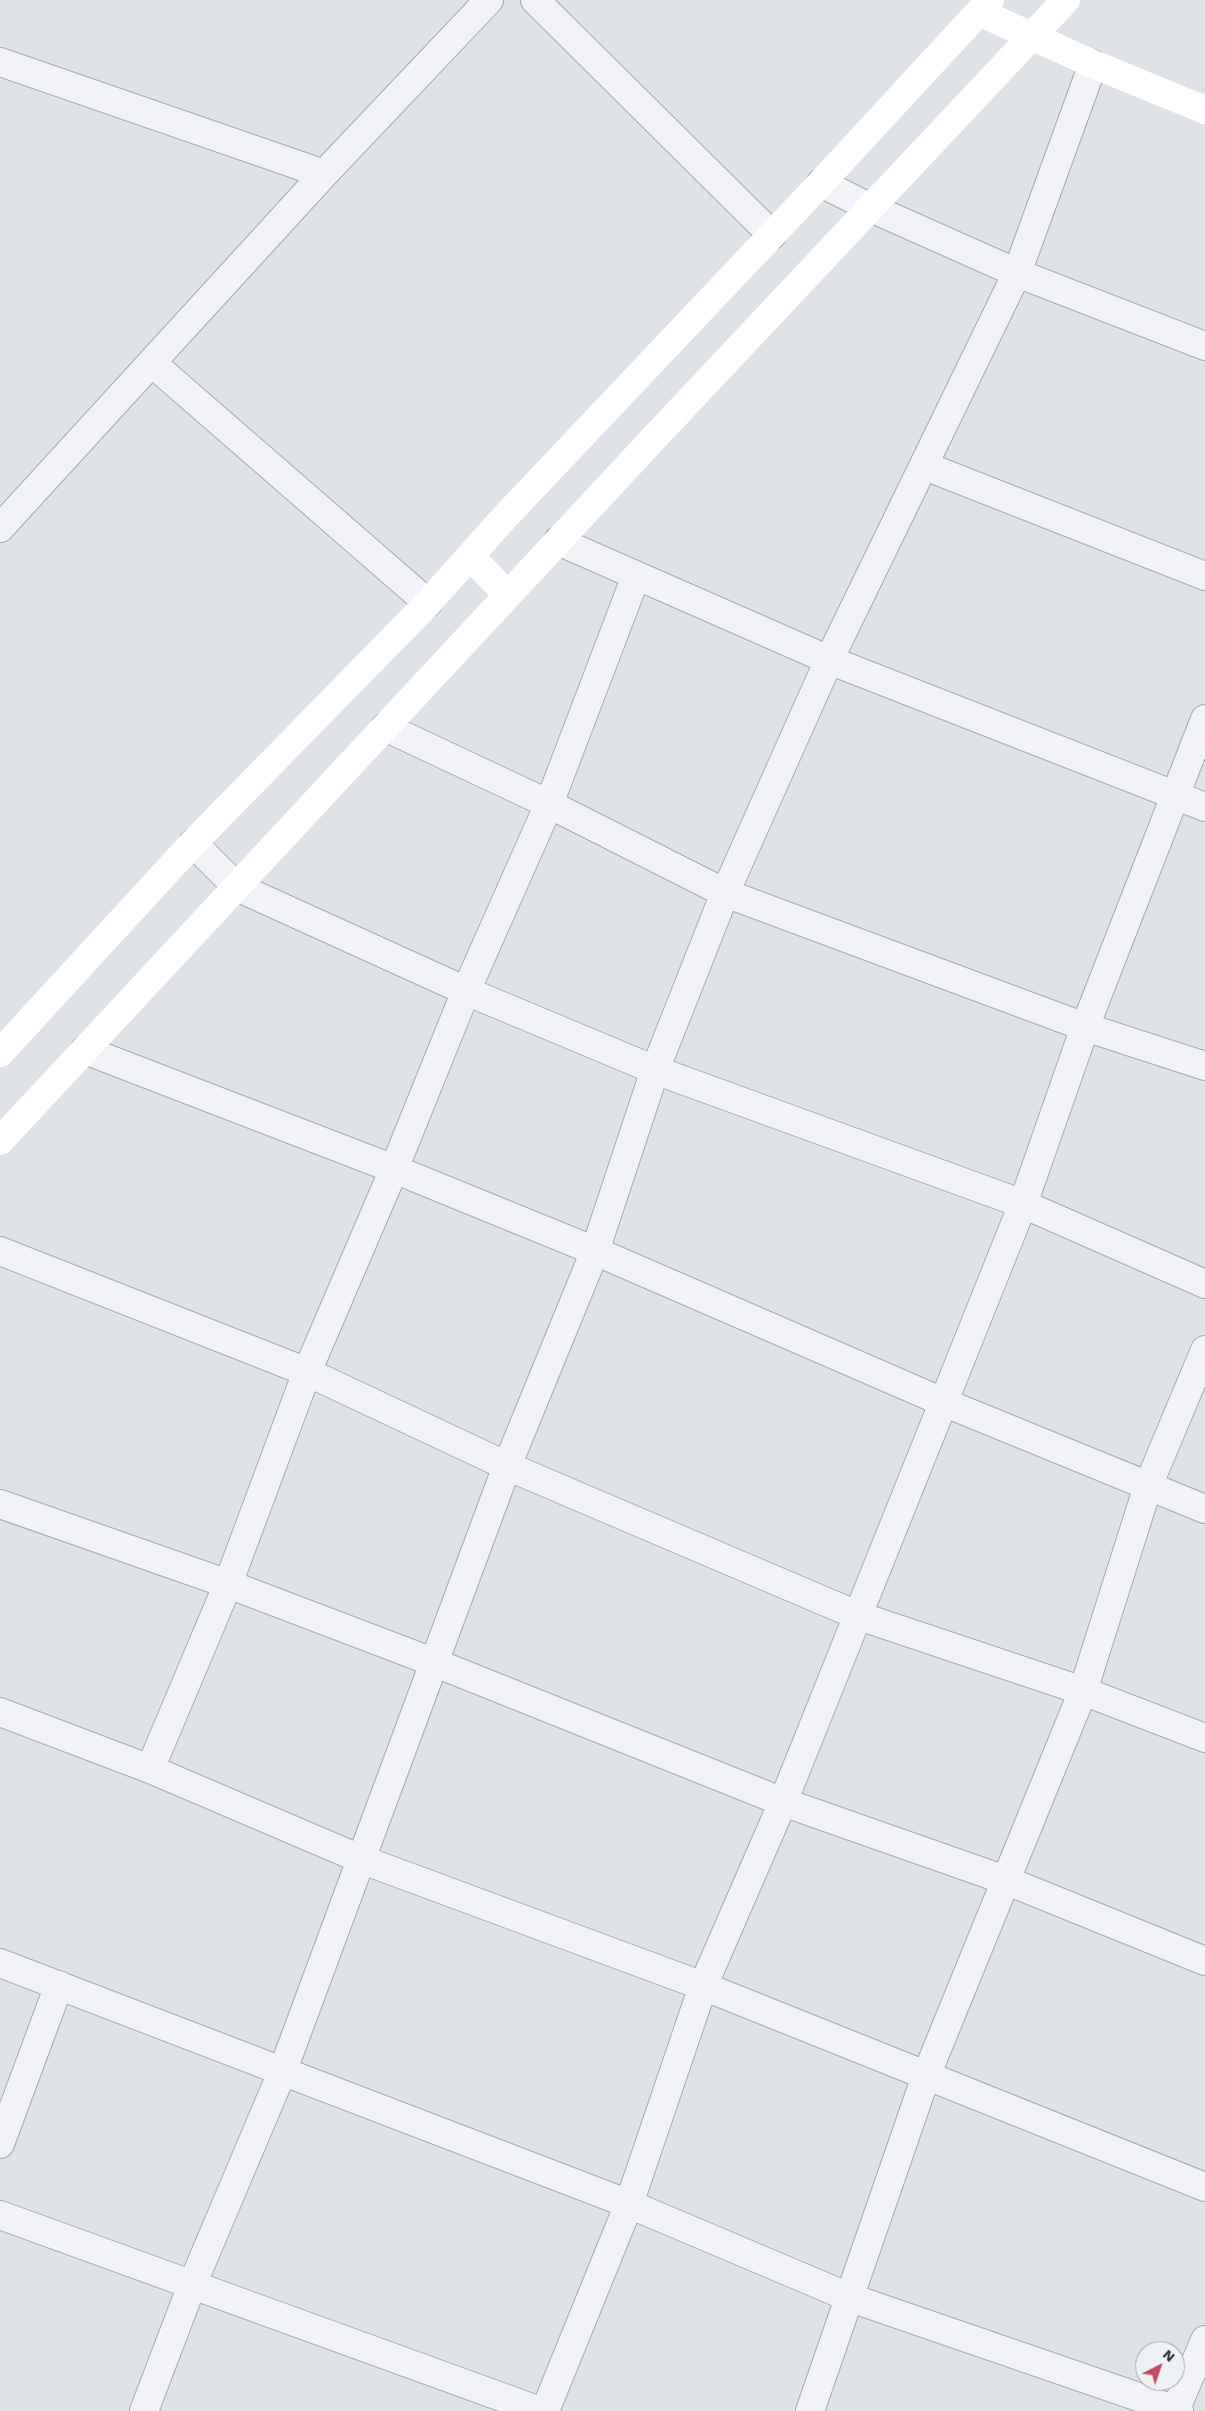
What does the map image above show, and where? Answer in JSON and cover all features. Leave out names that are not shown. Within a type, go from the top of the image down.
[{"type":"main road","points":[[0,1141],[558,541],[1066,0]]},
{"type":"main road","points":[[0,1053],[193,844],[428,603],[470,556],[822,183],[984,6],[1032,37],[1205,110]]},
{"type":"main road","points":[[470,556],[508,595]]},
{"type":"street","points":[[535,0],[772,236]]},
{"type":"street","points":[[0,528],[482,2]]},
{"type":"street","points":[[0,62],[324,174]]},
{"type":"street","points":[[144,2411],[192,2285],[283,2070],[363,1860],[433,1662],[507,1466],[595,1251],[655,1070],[725,893],[829,660],[925,466],[1017,273],[1093,64]]},
{"type":"street","points":[[822,183],[871,208],[1017,273],[1205,346]]},
{"type":"street","points":[[152,363],[428,603]]},
{"type":"street","points":[[925,466],[1205,576]]},
{"type":"street","points":[[558,541],[829,660],[1205,807]]},
{"type":"street","points":[[150,1769],[228,1584],[307,1372],[394,1168],[466,991],[549,804],[636,576]]},
{"type":"street","points":[[544,2411],[630,2204],[703,1986],[783,1802],[1023,1204],[1085,1027],[1205,719]]},
{"type":"street","points":[[385,727],[549,804],[725,893],[1085,1027],[1205,1066]]},
{"type":"street","points":[[193,844],[237,887],[466,991],[655,1070],[1023,1204],[1205,1284]]},
{"type":"street","points":[[85,1050],[394,1168],[595,1251],[943,1402],[1205,1509]]},
{"type":"street","points":[[0,1251],[307,1372],[507,1466],[859,1616],[1083,1691],[1205,1738]]},
{"type":"street","points":[[810,2411],[851,2298],[926,2076],[1083,1691],[1148,1486],[1205,1350]]},
{"type":"street","points":[[0,1504],[228,1584],[433,1662],[783,1802],[1005,1880],[1205,1961]]},
{"type":"street","points":[[0,1712],[150,1769],[363,1860],[703,1986],[1205,2187]]},
{"type":"street","points":[[0,1964],[283,2070],[630,2204],[851,2298],[1176,2410],[1205,2340]]},
{"type":"street","points":[[0,2144],[59,1985]]},
{"type":"street","points":[[0,2215],[540,2411]]}]
